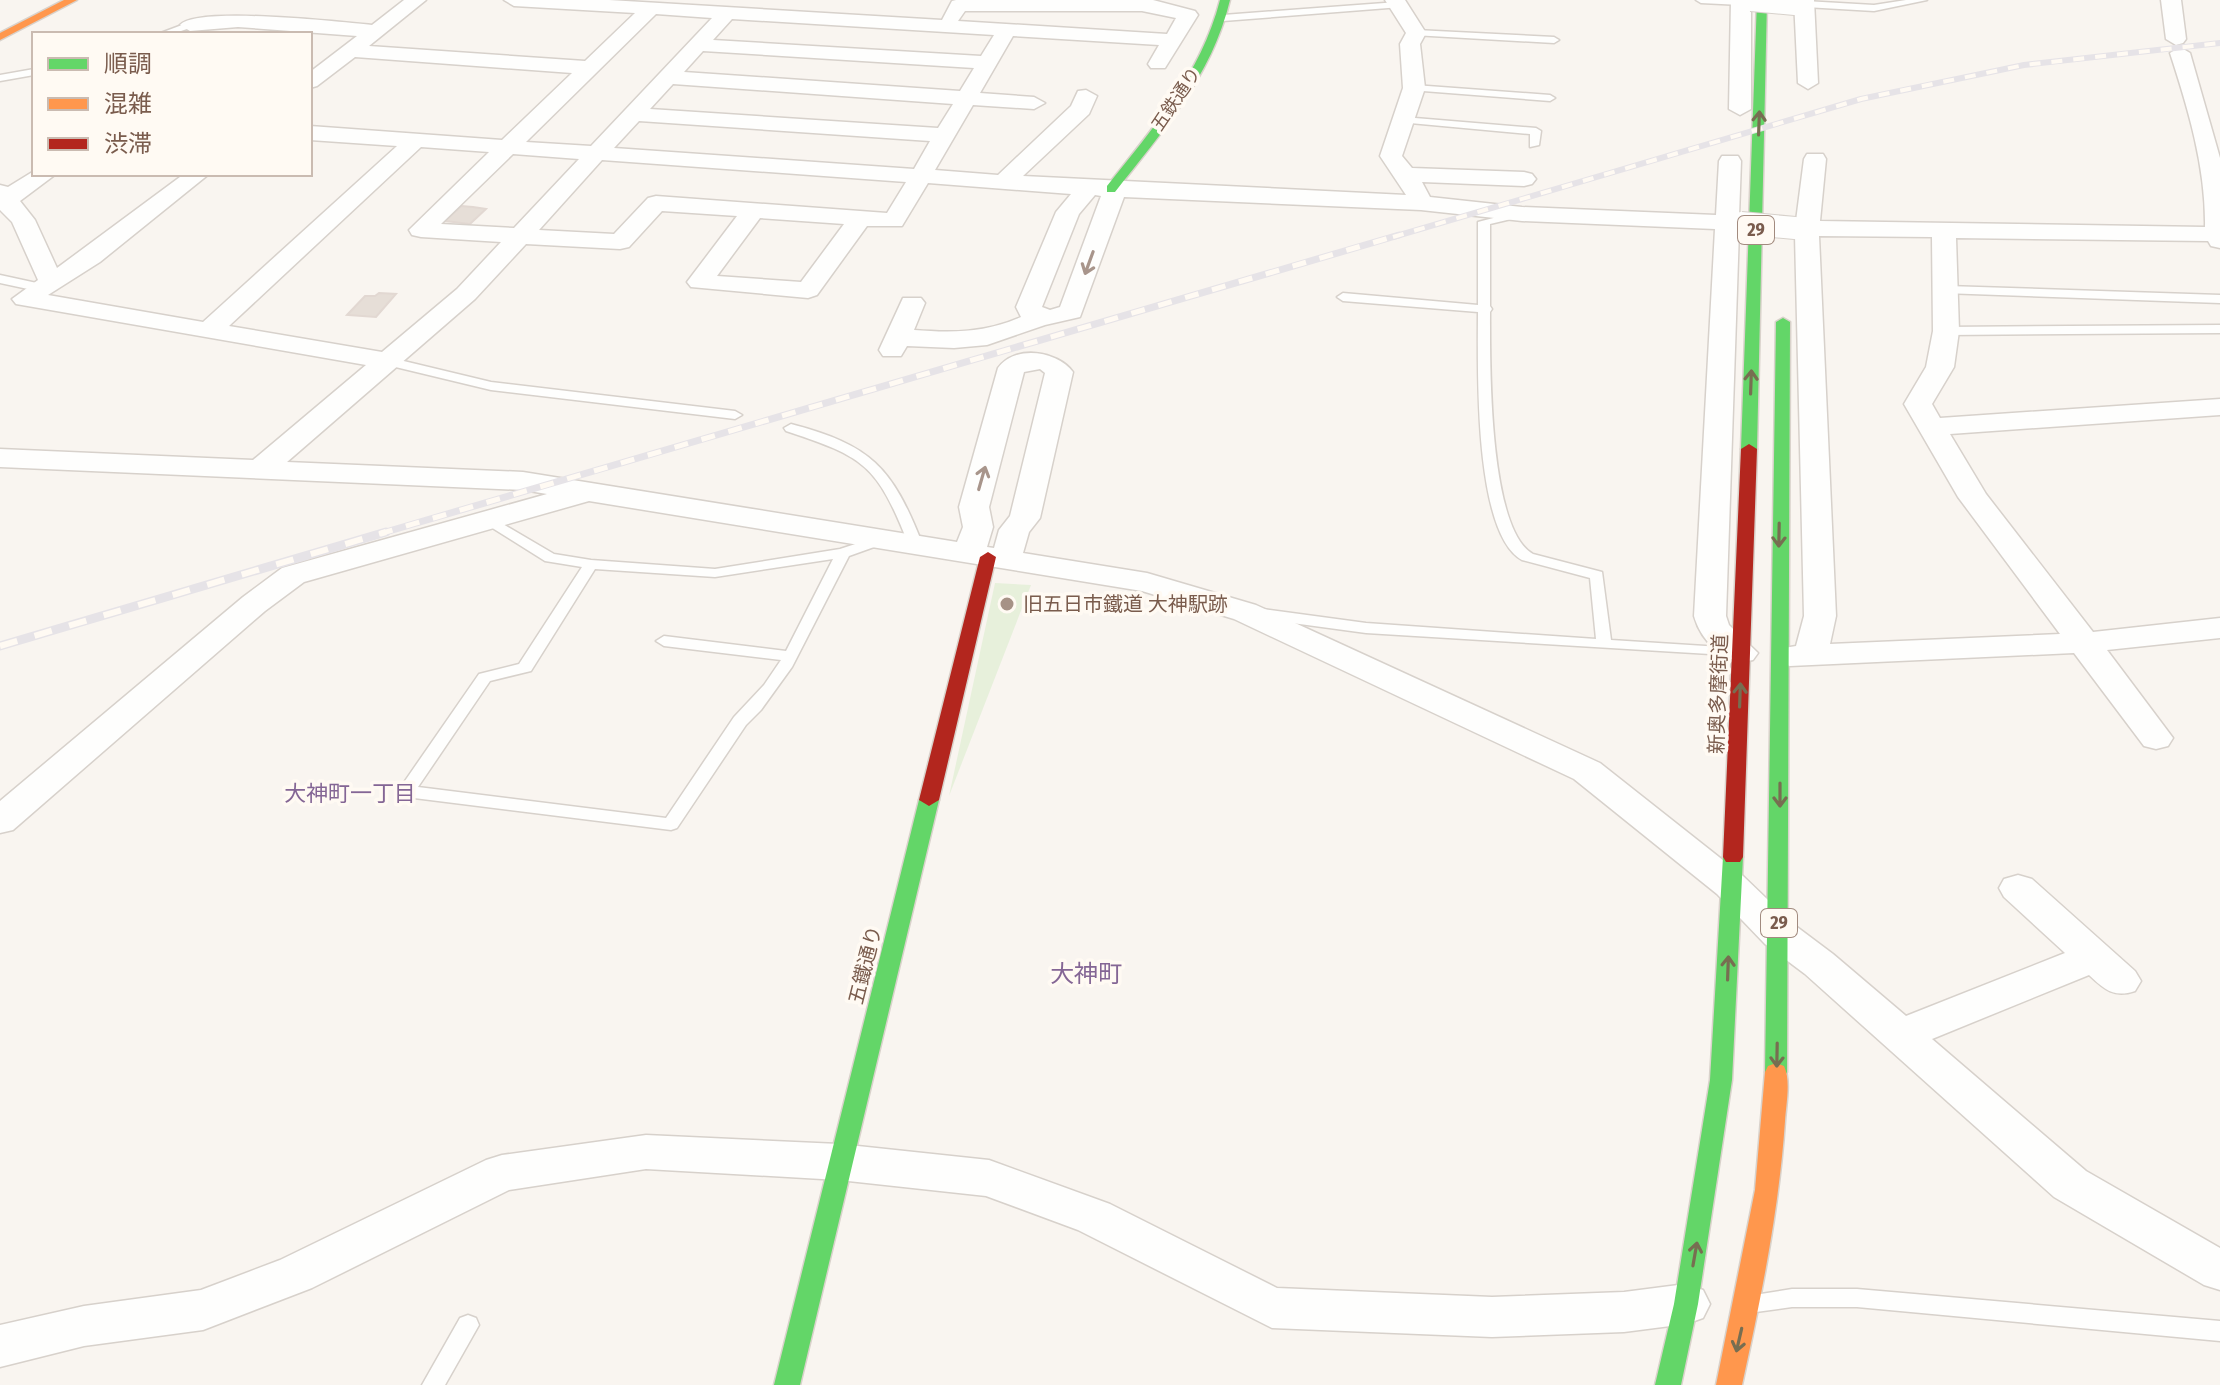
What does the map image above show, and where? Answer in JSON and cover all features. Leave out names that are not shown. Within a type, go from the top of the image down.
[{"type":"main road","points":[[0,37],[72,0]]},
{"type":"main road","name":"新奥多摩街道","points":[[1668,1385],[1686,1304],[1721,1080],[1741,653],[1749,0]]},
{"type":"main road","points":[[1784,26],[1797,2]]},
{"type":"main road","name":"五鉄通り","points":[[1105,189],[1183,92],[1212,44],[1224,9]]},
{"type":"main road","name":"29","points":[[1783,252],[1795,222]]},
{"type":"main road","name":"29","points":[[1729,1385],[1768,1182],[1776,1109],[1779,934],[1796,656],[1783,309]]},
{"type":"main road","name":"五鐵通り","points":[[787,1385],[988,557]]},
{"type":"street","points":[[312,80],[416,0]]},
{"type":"street","points":[[514,0],[1173,40]]},
{"type":"street","points":[[874,22],[889,0]]},
{"type":"street","points":[[1740,109],[1749,0],[1797,2],[1808,83]]},
{"type":"street","points":[[312,133],[1003,183],[1421,203],[1522,214],[1944,230],[2219,226],[2202,117],[2178,46],[2171,0]]},
{"type":"street","points":[[943,26],[959,5],[1142,3],[1188,15],[1158,64]]},
{"type":"street","points":[[1397,3],[1416,33],[1410,44],[1414,88],[1391,156],[1413,186],[1421,203]]},
{"type":"street","points":[[246,32],[278,7]]},
{"type":"street","points":[[652,8],[421,230],[620,242],[656,203],[894,221],[1007,30]]},
{"type":"street","points":[[262,468],[466,294],[727,13]]},
{"type":"street","points":[[190,25],[261,21],[376,31]]},
{"type":"street","points":[[698,45],[988,63]]},
{"type":"street","points":[[350,51],[589,68]]},
{"type":"street","points":[[668,77],[1034,103]]},
{"type":"street","points":[[1003,183],[1081,109],[1086,96]]},
{"type":"street","points":[[635,114],[945,135]]},
{"type":"street","points":[[210,329],[415,141]]},
{"type":"street","points":[[1796,656],[1820,616],[1795,222],[1815,159]]},
{"type":"street","points":[[1730,161],[1735,223],[1710,616],[1714,629],[1741,653]]},
{"type":"street","points":[[1404,175],[1524,179]]},
{"type":"street","points":[[41,176],[2,198],[23,220],[47,286]]},
{"type":"street","points":[[195,176],[25,299],[387,361]]},
{"type":"street","points":[[1105,189],[1071,312],[1057,318],[1041,317],[1030,311],[1068,212],[1105,189]]},
{"type":"street","points":[[753,211],[700,282],[808,290],[860,219]]},
{"type":"street","points":[[1944,230],[1946,331],[1940,367],[1918,404],[1973,497],[2156,738]]},
{"type":"street","points":[[912,303],[895,344],[989,339],[1015,331],[1041,317]]},
{"type":"street","points":[[1024,362],[1045,362],[1055,366],[1059,372],[1025,518],[988,557],[974,507],[1012,368],[1024,362]]},
{"type":"street","points":[[1931,427],[2220,407]]},
{"type":"street","points":[[0,458],[523,481],[1147,582],[1245,612],[1587,771],[1730,885],[1779,934],[1901,1035],[2070,1184],[2220,1271]]},
{"type":"street","points":[[0,821],[254,604],[293,575],[588,492]]},
{"type":"street","points":[[1796,656],[2083,643],[2220,628]]},
{"type":"street","points":[[1901,1035],[2108,969],[2018,888]]},
{"type":"street","points":[[0,1346],[84,1326],[203,1310],[296,1274],[502,1173],[646,1152],[839,1162],[989,1178],[1094,1217],[1272,1308],[1492,1317],[1624,1312],[1686,1304]]},
{"type":"lane","points":[[1701,0],[1749,0]]},
{"type":"lane","points":[[1797,2],[1874,8],[1922,0]]},
{"type":"lane","points":[[1224,9],[1397,3]]},
{"type":"lane","points":[[169,32],[190,25]]},
{"type":"lane","points":[[1416,33],[1554,40]]},
{"type":"lane","points":[[0,78],[32,72]]},
{"type":"lane","points":[[1414,88],[1550,98]]},
{"type":"lane","points":[[1403,120],[1536,131],[1534,145]]},
{"type":"lane","points":[[1522,214],[1484,222],[1486,401],[1491,465],[1501,527],[1519,552],[1597,575],[1604,643]]},
{"type":"lane","points":[[0,279],[47,286]]},
{"type":"lane","points":[[1947,290],[2220,299]]},
{"type":"lane","points":[[1343,297],[1486,309]]},
{"type":"lane","points":[[1946,331],[2220,329]]},
{"type":"lane","points":[[387,361],[491,386],[735,415]]},
{"type":"lane","points":[[791,428],[840,444],[876,466],[892,486],[915,543]]},
{"type":"lane","points":[[491,521],[550,558],[715,573],[843,553],[885,538]]},
{"type":"lane","points":[[591,564],[525,668],[485,677],[406,791],[671,824],[740,721],[755,710],[789,656],[843,553]]},
{"type":"lane","points":[[1245,612],[1366,628],[1741,653]]},
{"type":"lane","points":[[664,641],[789,656]]},
{"type":"lane","points":[[1747,1304],[1792,1298],[1857,1298],[2220,1331]]},
{"type":"lane","points":[[433,1385],[468,1325]]},
{"type":"green space","points":[[995,583],[1031,585],[949,796]]},
{"type":"building","points":[[461,206],[486,209],[470,224],[445,221]]},
{"type":"building","points":[[396,294],[376,317],[347,315],[365,296]]},
{"type":"railway","points":[[1393,237],[1861,99],[2024,65],[2220,43]]},
{"type":"railway","points":[[379,534],[1399,235]]},
{"type":"railway","points":[[0,646],[386,532]]},
{"type":"traffic: fast","points":[[1111,189],[1163,124],[1195,77],[1208,52],[1225,0]]},
{"type":"traffic: fast","points":[[1749,449],[1762,0]]},
{"type":"traffic: fast","points":[[1776,1072],[1783,322]]},
{"type":"traffic: fast","points":[[787,1385],[929,800]]},
{"type":"traffic: fast","points":[[1668,1385],[1686,1304],[1721,1080],[1733,857]]},
{"type":"traffic: slow","points":[[0,37],[72,0]]},
{"type":"traffic: slow","points":[[1729,1385],[1767,1190],[1776,1072]]},
{"type":"traffic: jam","points":[[1733,857],[1749,449]]},
{"type":"traffic: jam","points":[[929,800],[988,557]]},
{"type":"place","name":"旧五日市鐵道 大神駅跡","points":[[1007,604]]},
{"type":"district","name":"大神町一丁目","points":[[350,793]]},
{"type":"district","name":"大神町","points":[[1086,974]]}]
